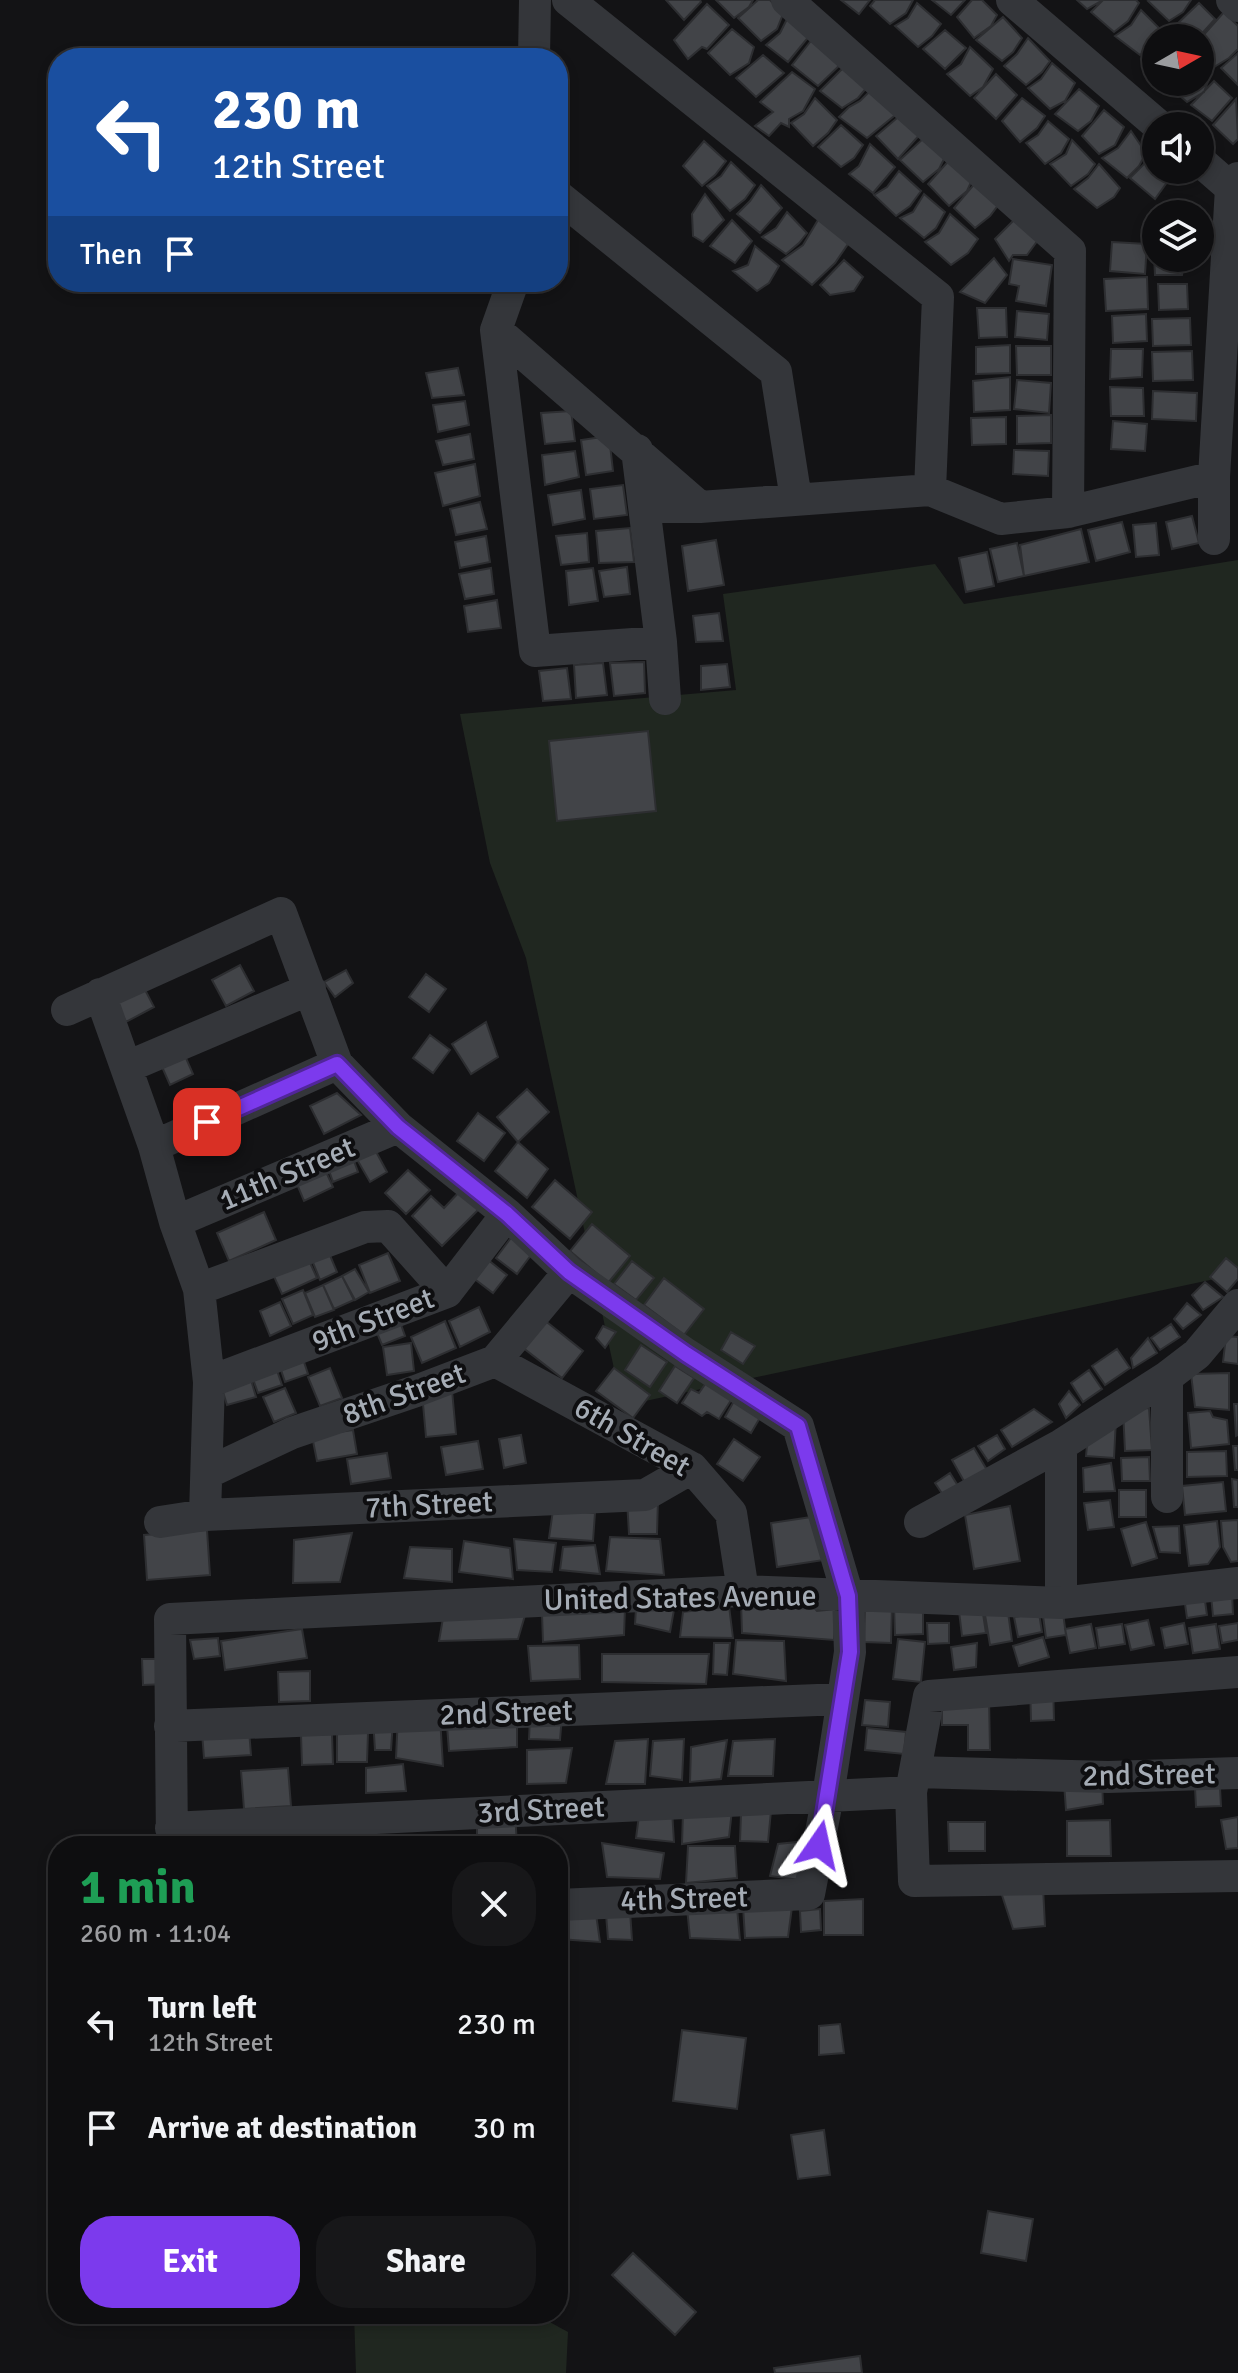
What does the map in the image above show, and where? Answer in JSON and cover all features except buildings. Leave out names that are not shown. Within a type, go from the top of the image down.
[{"type":"street","points":[[534,48],[535,0]]},
{"type":"street","points":[[568,0],[938,297],[930,490]]},
{"type":"street","points":[[787,0],[1070,251],[1068,512]]},
{"type":"street","points":[[1012,0],[1143,112]]},
{"type":"street","points":[[1232,0],[1238,6]]},
{"type":"street","points":[[1214,170],[1235,183],[1214,477],[1214,539]]},
{"type":"street","points":[[568,204],[776,372],[796,499]]},
{"type":"street","points":[[509,292],[496,330],[535,651],[661,642]]},
{"type":"street","points":[[496,330],[700,507]]},
{"type":"street","points":[[637,450],[665,699]]},
{"type":"street","points":[[645,507],[700,507],[930,490],[1001,519],[1068,512],[1214,477]]},
{"type":"street","points":[[67,1010],[281,913],[337,1064],[398,1127],[507,1214],[569,1272],[686,1354],[798,1426],[848,1596],[850,1652],[828,1796]]},
{"type":"street","points":[[127,1067],[310,989]]},
{"type":"street","points":[[100,994],[154,1146],[175,1222],[199,1289],[209,1382],[205,1515]]},
{"type":"street","points":[[154,1146],[337,1064]]},
{"type":"street","name":"11th Street","points":[[175,1222],[398,1127]]},
{"type":"street","name":"9th Street","points":[[209,1382],[447,1292],[507,1214]]},
{"type":"street","points":[[199,1289],[365,1227],[388,1226],[447,1292]]},
{"type":"street","name":"8th Street","points":[[207,1473],[292,1433],[495,1361],[569,1272]]},
{"type":"street","points":[[920,1522],[1061,1445],[1167,1377],[1197,1354],[1238,1305]]},
{"type":"street","name":"6th Street","points":[[495,1361],[692,1468],[731,1513],[743,1591]]},
{"type":"street","points":[[1167,1377],[1167,1497]]},
{"type":"street","points":[[1061,1445],[1061,1603]]},
{"type":"street","name":"7th Street","points":[[160,1522],[205,1515],[645,1495],[692,1468]]},
{"type":"street","name":"United States Avenue","points":[[170,1726],[170,1619],[743,1591],[1061,1603],[1238,1583]]},
{"type":"street","points":[[1238,1672],[929,1696],[913,1782],[914,1881],[1238,1876]]},
{"type":"street","name":"2nd Street","points":[[170,1726],[842,1699]]},
{"type":"street","points":[[170,1726],[172,1836]]},
{"type":"street","name":"2nd Street","points":[[913,1782],[1238,1773]]},
{"type":"street","name":"3rd Street","points":[[188,1836],[828,1796],[913,1782]]},
{"type":"street","name":"4th Street","points":[[568,1905],[809,1894],[828,1796]]},
{"type":"shaded area","points":[[1238,560],[1238,1274],[622,1406],[526,958],[490,863],[460,714],[736,690],[723,594],[935,564],[964,604]]},
{"type":"shaded area","points":[[354,2324],[553,2324],[568,2332],[566,2373],[356,2373]]},
{"type":"route","points":[[207,1122],[337,1064],[398,1127],[507,1214],[569,1272],[686,1354],[798,1426],[848,1596],[850,1652],[819,1845]]}]
